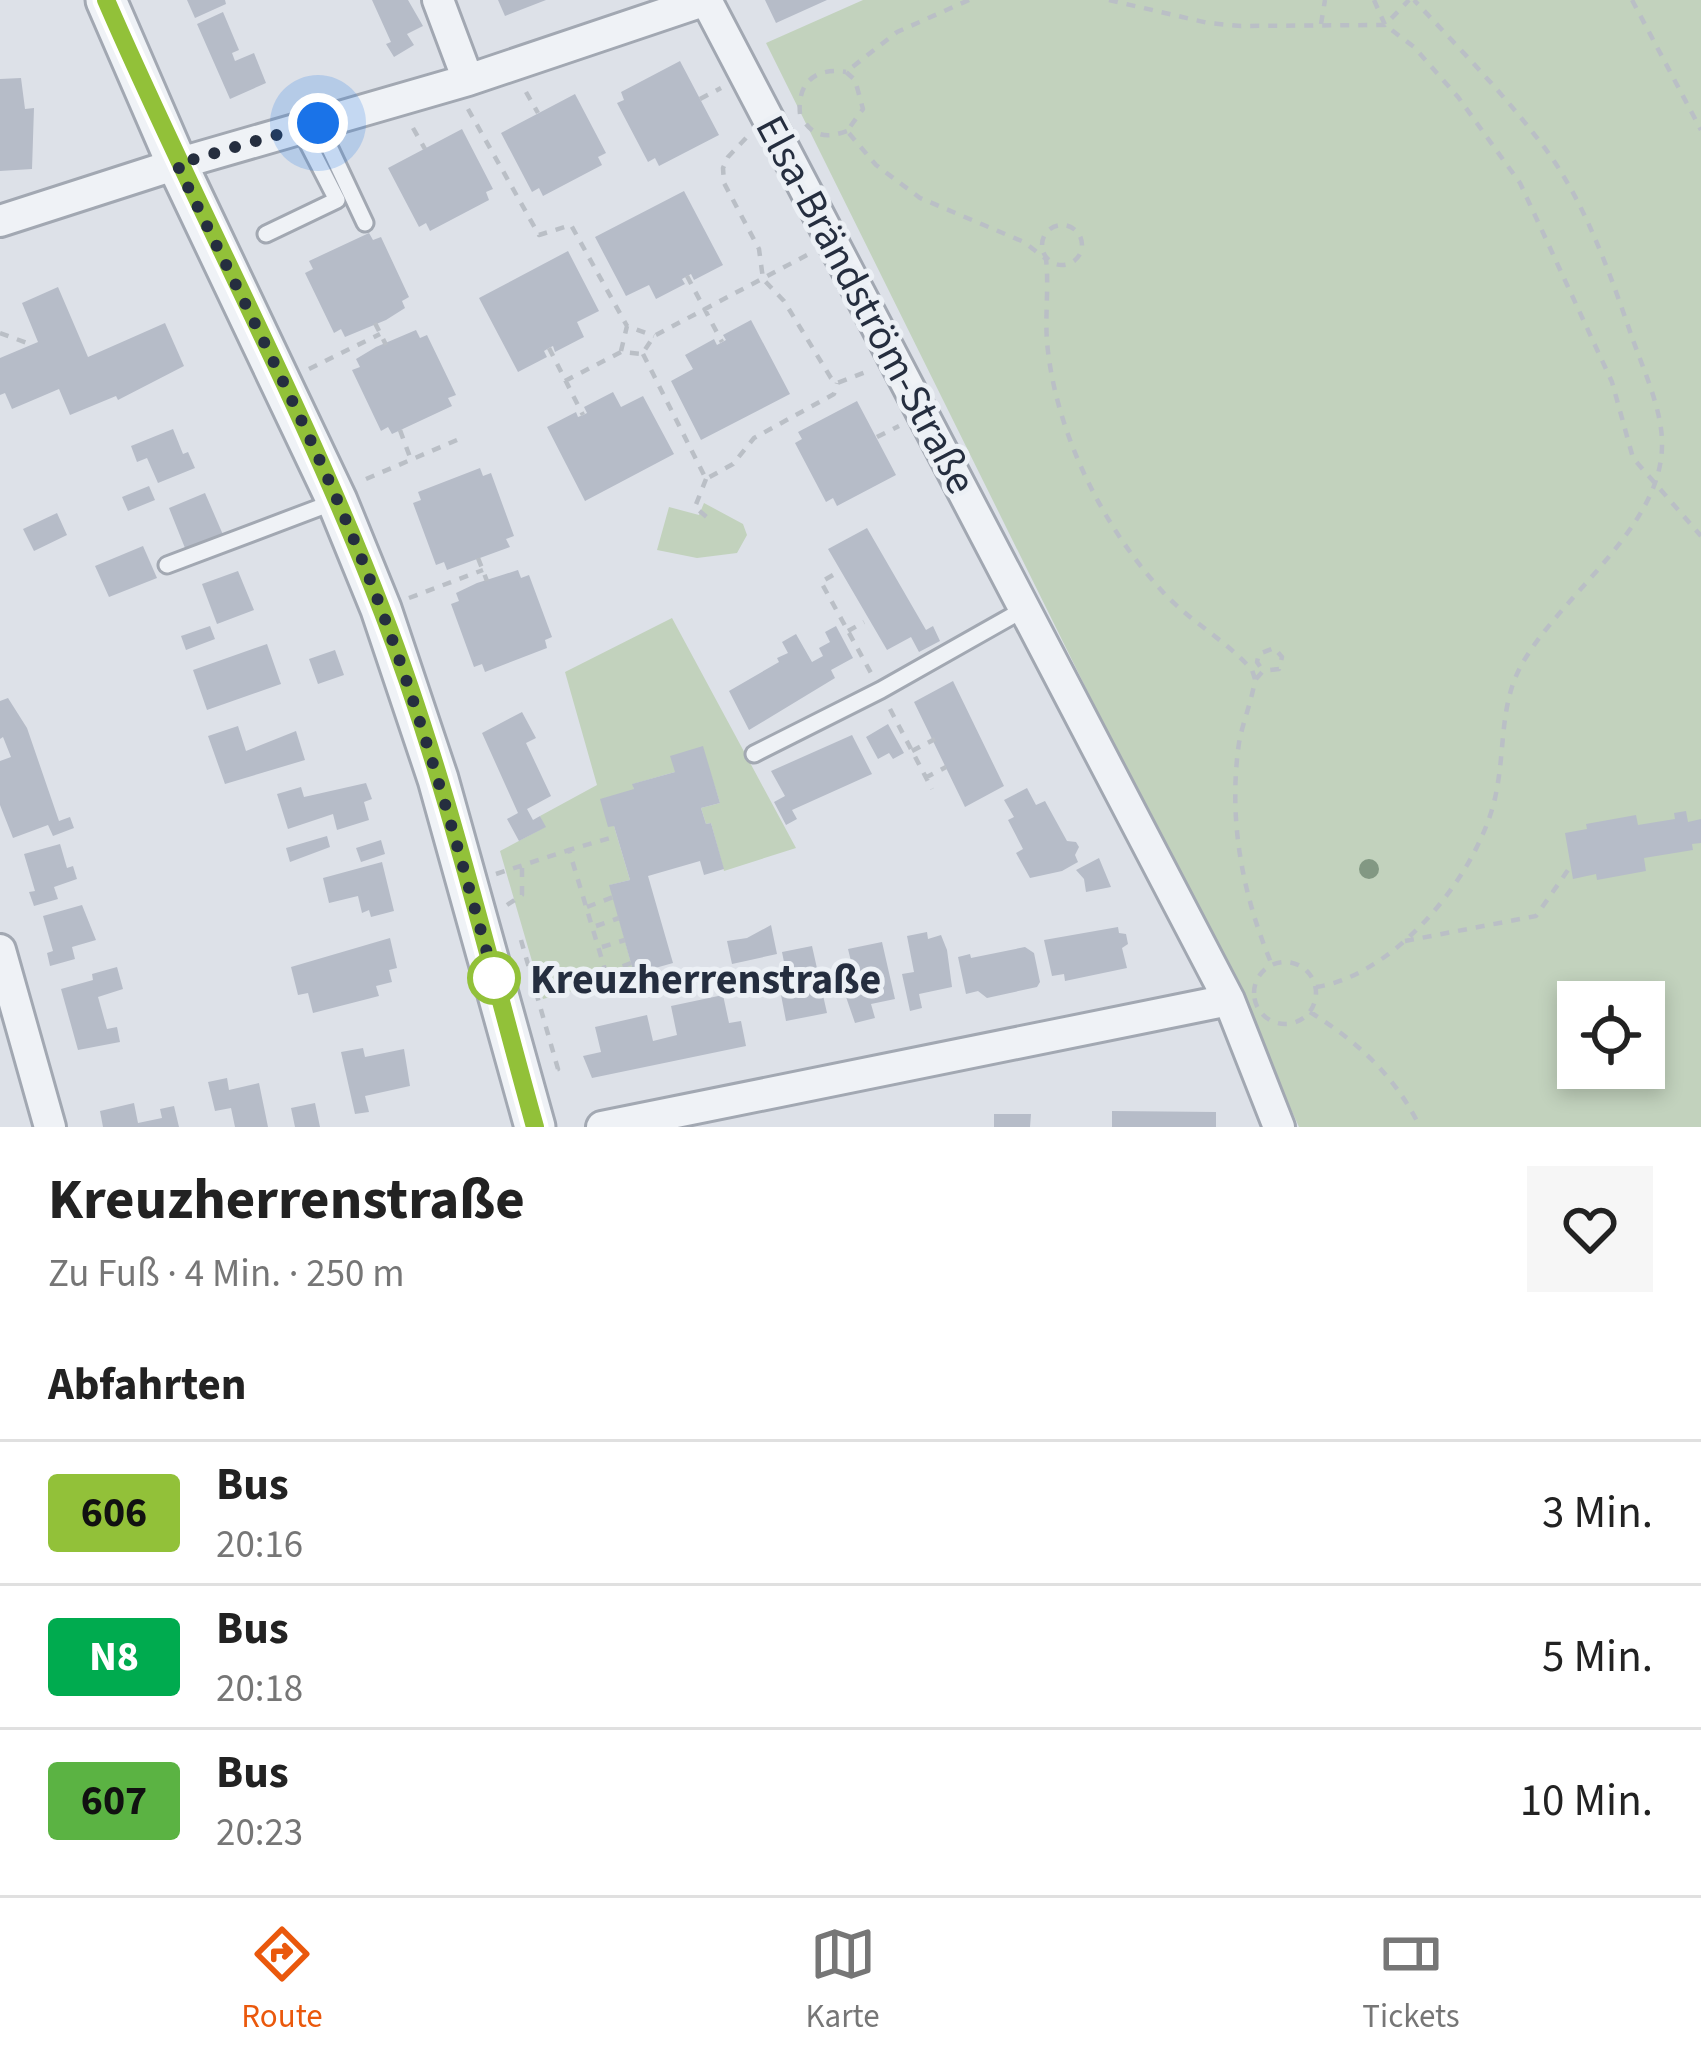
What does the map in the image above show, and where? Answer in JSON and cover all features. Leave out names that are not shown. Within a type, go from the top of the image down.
[{"type":"street","points":[[106,0],[177,164],[335,497],[381,609],[420,722],[535,1127]]},
{"type":"street","points":[[438,0],[461,82]]},
{"type":"street","points":[[0,221],[461,82],[706,0]]},
{"type":"street","name":"Elsa-Brändström-Straße","points":[[706,0],[1229,1000],[1279,1127]]},
{"type":"street","points":[[0,950],[50,1127]]},
{"type":"street","points":[[602,1127],[1229,1000]]},
{"type":"lane","points":[[309,126],[365,224]]},
{"type":"lane","points":[[266,234],[337,200],[309,126]]},
{"type":"lane","points":[[166,565],[335,497]]},
{"type":"lane","points":[[754,754],[1027,608]]},
{"type":"path","points":[[846,72],[897,32],[969,0]]},
{"type":"path","points":[[1109,0],[1208,23],[1385,26],[1412,0],[1542,144],[1566,182],[1612,281],[1645,372],[1663,444],[1656,483],[1627,533],[1523,662],[1505,713],[1491,812],[1449,891],[1405,941],[1361,973],[1316,987]]},
{"type":"path","points":[[1322,24],[1325,0]]},
{"type":"path","points":[[1374,0],[1385,26],[1414,47],[1458,97],[1520,183],[1612,382],[1633,458],[1701,536]]},
{"type":"path","points":[[1632,0],[1701,130]]},
{"type":"path","points":[[822,71],[846,72],[856,80],[863,109],[847,131],[834,136],[815,133],[800,113],[800,92],[810,77],[822,71]]},
{"type":"path","points":[[461,82],[538,235],[571,225],[627,326],[653,336]]},
{"type":"path","points":[[772,124],[735,147],[723,168],[724,183],[759,249],[763,279],[784,301],[819,364],[837,383]]},
{"type":"path","points":[[847,131],[876,165],[920,198],[1024,242],[1046,259],[1056,264],[1079,256],[1079,236],[1070,227],[1057,226],[1046,233],[1042,253],[1046,259],[1052,371],[1066,425],[1093,490],[1129,550],[1183,613],[1245,662],[1255,680]]},
{"type":"path","points":[[642,354],[653,336],[803,258]]},
{"type":"path","points":[[687,276],[722,342]]},
{"type":"path","points":[[375,322],[386,345]]},
{"type":"path","points":[[621,352],[627,326]]},
{"type":"path","points":[[0,333],[27,343]]},
{"type":"path","points":[[282,382],[380,334]]},
{"type":"path","points":[[549,348],[583,415]]},
{"type":"path","points":[[565,381],[621,352],[642,354]]},
{"type":"path","points":[[642,354],[706,478]]},
{"type":"path","points":[[709,519],[695,507],[706,478],[734,464],[754,438],[834,394],[837,383],[894,356]]},
{"type":"path","points":[[400,430],[411,460]]},
{"type":"path","points":[[335,497],[457,440]]},
{"type":"path","points":[[478,558],[487,581]]},
{"type":"path","points":[[381,609],[483,570]]},
{"type":"path","points":[[848,632],[864,622]]},
{"type":"path","points":[[1257,662],[1263,650],[1274,648],[1282,662],[1279,669],[1263,671],[1255,680],[1240,738],[1234,812],[1252,911],[1272,965]]},
{"type":"path","points":[[1245,662],[1257,662]]},
{"type":"path","points":[[1257,662],[1263,671]]},
{"type":"path","points":[[911,752],[935,739]]},
{"type":"path","points":[[926,778],[946,767]]},
{"type":"path","points":[[477,915],[522,895],[522,866],[617,836]]},
{"type":"path","points":[[569,850],[606,973]]},
{"type":"path","points":[[1405,941],[1535,916],[1568,870]]},
{"type":"path","points":[[586,907],[613,897]]},
{"type":"path","points":[[593,927],[619,919]]},
{"type":"path","points":[[517,927],[558,1069],[548,1072]]},
{"type":"path","points":[[599,948],[625,940]]},
{"type":"path","points":[[1283,962],[1301,966],[1316,987],[1310,1012],[1285,1025],[1262,1014],[1255,1002],[1256,983],[1272,965],[1283,962]]},
{"type":"path","points":[[536,994],[631,963]]},
{"type":"path","points":[[1310,1012],[1379,1065],[1420,1127]]},
{"type":"green space","points":[[863,0],[1701,0],[1701,1127],[1299,1127],[1251,1021],[766,43]]},
{"type":"green space","points":[[704,503],[743,524],[747,535],[737,553],[697,558],[657,550],[669,507],[699,515]]},
{"type":"green space","points":[[672,618],[796,848],[724,871],[711,823],[706,824],[701,808],[720,803],[702,747],[675,772],[633,784],[614,826],[630,880],[610,885],[634,974],[543,999],[500,851],[545,827],[540,816],[597,785],[565,672]]},
{"type":"building","points":[[187,0],[225,0],[226,4],[195,18]]},
{"type":"building","points":[[372,0],[408,0],[423,26],[407,34],[414,45],[394,57]]},
{"type":"building","points":[[498,0],[546,0],[505,16]]},
{"type":"building","points":[[765,0],[827,0],[776,23]]},
{"type":"building","points":[[223,12],[239,50],[232,53],[235,61],[254,53],[266,83],[230,99],[197,24]]},
{"type":"building","points":[[680,61],[719,135],[659,166],[655,158],[648,162],[617,103],[624,100],[621,92]]},
{"type":"building","points":[[21,78],[25,109],[34,108],[32,169],[0,171],[0,79]]},
{"type":"building","points":[[575,94],[606,153],[598,157],[602,165],[543,196],[539,188],[532,192],[501,133]]},
{"type":"building","points":[[462,129],[493,189],[486,192],[489,200],[430,231],[426,223],[419,227],[388,168]]},
{"type":"building","points":[[684,191],[723,265],[694,280],[691,274],[682,279],[685,284],[656,299],[649,285],[626,296],[595,237]]},
{"type":"building","points":[[369,233],[373,240],[381,237],[409,297],[402,301],[405,308],[386,320],[345,337],[341,329],[334,333],[305,273],[313,269],[309,261]]},
{"type":"building","points":[[568,251],[599,311],[577,322],[584,337],[555,352],[553,346],[549,348],[544,351],[547,357],[518,372],[479,298]]},
{"type":"building","points":[[58,287],[88,357],[165,323],[184,366],[118,400],[116,396],[70,415],[59,389],[12,409],[5,393],[0,395],[0,358],[38,342],[22,303]]},
{"type":"building","points":[[751,320],[790,394],[701,440],[671,381],[693,369],[685,355],[714,339],[717,345],[726,340],[723,335]]},
{"type":"building","points":[[416,330],[420,338],[427,335],[456,395],[448,398],[452,406],[392,434],[388,427],[381,431],[352,370],[360,367],[356,359]]},
{"type":"building","points":[[613,392],[621,407],[643,396],[674,454],[585,501],[547,427],[576,412],[578,417],[587,413],[584,407]]},
{"type":"building","points":[[857,401],[896,475],[837,506],[833,498],[826,502],[795,443],[802,439],[798,432]]},
{"type":"building","points":[[173,429],[195,468],[158,483],[147,458],[137,462],[131,446]]},
{"type":"building","points":[[480,468],[483,476],[491,473],[514,536],[506,539],[510,547],[447,570],[444,562],[436,565],[413,503],[421,500],[418,492]]},
{"type":"building","points":[[149,486],[155,500],[128,511],[122,497]]},
{"type":"building","points":[[205,493],[224,537],[187,553],[169,508]]},
{"type":"building","points":[[57,513],[67,535],[34,551],[23,529]]},
{"type":"building","points":[[867,528],[926,630],[933,626],[940,641],[919,652],[911,637],[887,650],[828,549]]},
{"type":"building","points":[[143,546],[157,578],[109,597],[95,566]]},
{"type":"building","points":[[518,570],[521,578],[529,575],[552,637],[545,640],[547,648],[485,672],[482,664],[474,667],[451,604],[459,601],[456,593]]},
{"type":"building","points":[[238,571],[254,610],[217,624],[202,584]]},
{"type":"building","points":[[210,626],[215,639],[186,650],[181,636]]},
{"type":"building","points":[[836,626],[853,658],[831,670],[835,678],[749,730],[729,691],[779,662],[777,658],[788,653],[782,642],[796,634],[812,662],[823,656],[819,648],[830,642],[825,632]]},
{"type":"building","points":[[267,644],[281,684],[207,710],[193,670]]},
{"type":"building","points":[[335,650],[344,675],[318,684],[309,659]]},
{"type":"building","points":[[953,681],[1004,786],[965,807],[914,702]]},
{"type":"building","points":[[8,698],[27,728],[59,821],[70,817],[74,828],[53,836],[48,825],[13,838],[0,805],[0,761],[11,757],[3,737],[0,739],[0,701]]},
{"type":"building","points":[[522,712],[536,738],[526,743],[551,796],[527,809],[533,820],[540,816],[546,827],[519,841],[507,819],[518,813],[482,733]]},
{"type":"building","points":[[888,724],[904,753],[878,759],[866,737]]},
{"type":"building","points":[[238,726],[246,751],[296,731],[305,760],[225,784],[208,736]]},
{"type":"building","points":[[852,735],[872,774],[792,810],[797,819],[786,825],[774,802],[785,796],[771,771]]},
{"type":"building","points":[[703,746],[720,803],[701,808],[706,824],[711,823],[724,869],[704,875],[700,861],[648,876],[673,963],[634,974],[609,885],[630,880],[614,826],[608,827],[600,799],[675,772],[670,756]]},
{"type":"building","points":[[366,783],[372,799],[364,802],[369,820],[337,830],[333,814],[288,829],[277,794],[301,787],[304,797]]},
{"type":"building","points":[[1027,788],[1036,805],[1045,801],[1067,841],[1079,847],[1078,862],[1062,871],[1030,878],[1016,853],[1023,849],[1004,800]]},
{"type":"building","points":[[1686,811],[1688,822],[1701,819],[1701,843],[1692,844],[1693,850],[1644,858],[1646,871],[1597,880],[1596,874],[1573,879],[1565,833],[1636,815],[1638,825],[1675,819],[1674,813]]},
{"type":"building","points":[[327,836],[330,847],[290,862],[286,848]]},
{"type":"building","points":[[381,840],[385,854],[361,862],[356,848]]},
{"type":"building","points":[[60,844],[67,868],[73,866],[77,879],[54,887],[58,899],[34,906],[29,892],[35,891],[24,854]]},
{"type":"building","points":[[1099,858],[1111,887],[1086,892],[1076,870]]},
{"type":"building","points":[[382,862],[394,911],[371,917],[369,910],[362,913],[358,896],[329,903],[323,878]]},
{"type":"building","points":[[82,905],[96,940],[72,947],[75,959],[50,966],[47,953],[53,951],[43,916]]},
{"type":"building","points":[[771,925],[777,954],[732,964],[727,941],[747,938]]},
{"type":"building","points":[[1118,927],[1119,933],[1126,934],[1128,944],[1122,948],[1127,968],[1065,981],[1064,974],[1052,976],[1044,940]]},
{"type":"building","points":[[927,932],[928,939],[941,935],[952,987],[919,994],[922,1008],[910,1011],[902,974],[914,972],[907,936]]},
{"type":"building","points":[[390,938],[397,968],[389,970],[392,982],[376,986],[379,996],[313,1013],[308,993],[298,995],[291,967]]},
{"type":"building","points":[[882,942],[895,999],[871,1004],[875,1018],[855,1023],[846,997],[859,994],[848,949]]},
{"type":"building","points":[[812,946],[827,1013],[786,1021],[777,974],[786,972],[782,952]]},
{"type":"building","points":[[1025,947],[1034,953],[1037,987],[987,998],[978,991],[966,994],[958,957]]},
{"type":"building","points":[[117,967],[123,989],[98,997],[107,1029],[117,1027],[120,1042],[78,1050],[61,989]]},
{"type":"building","points":[[723,995],[729,1023],[741,1021],[746,1046],[592,1078],[583,1056],[601,1052],[595,1027],[647,1015],[653,1041],[677,1035],[671,1006]]},
{"type":"building","points":[[363,1048],[365,1057],[404,1049],[410,1086],[365,1096],[369,1112],[355,1114],[341,1052]]},
{"type":"building","points":[[227,1078],[229,1090],[259,1083],[268,1127],[235,1127],[231,1108],[215,1111],[208,1082]]},
{"type":"building","points":[[134,1103],[138,1123],[162,1118],[160,1109],[174,1106],[179,1127],[103,1127],[100,1111]]},
{"type":"building","points":[[315,1103],[320,1127],[295,1127],[291,1108]]},
{"type":"building","points":[[1112,1111],[1216,1112],[1216,1127],[1112,1127]]},
{"type":"building","points":[[994,1114],[1031,1114],[1030,1127],[994,1127]]},
{"type":"bus line","name":"606","points":[[106,0],[177,164],[362,559],[438,779],[535,1127]]},
{"type":"place","name":"Kreuzherrenstraße","points":[[494,978]]},
{"type":"route","points":[[318,123],[177,164],[362,559],[438,779],[494,978]]}]
